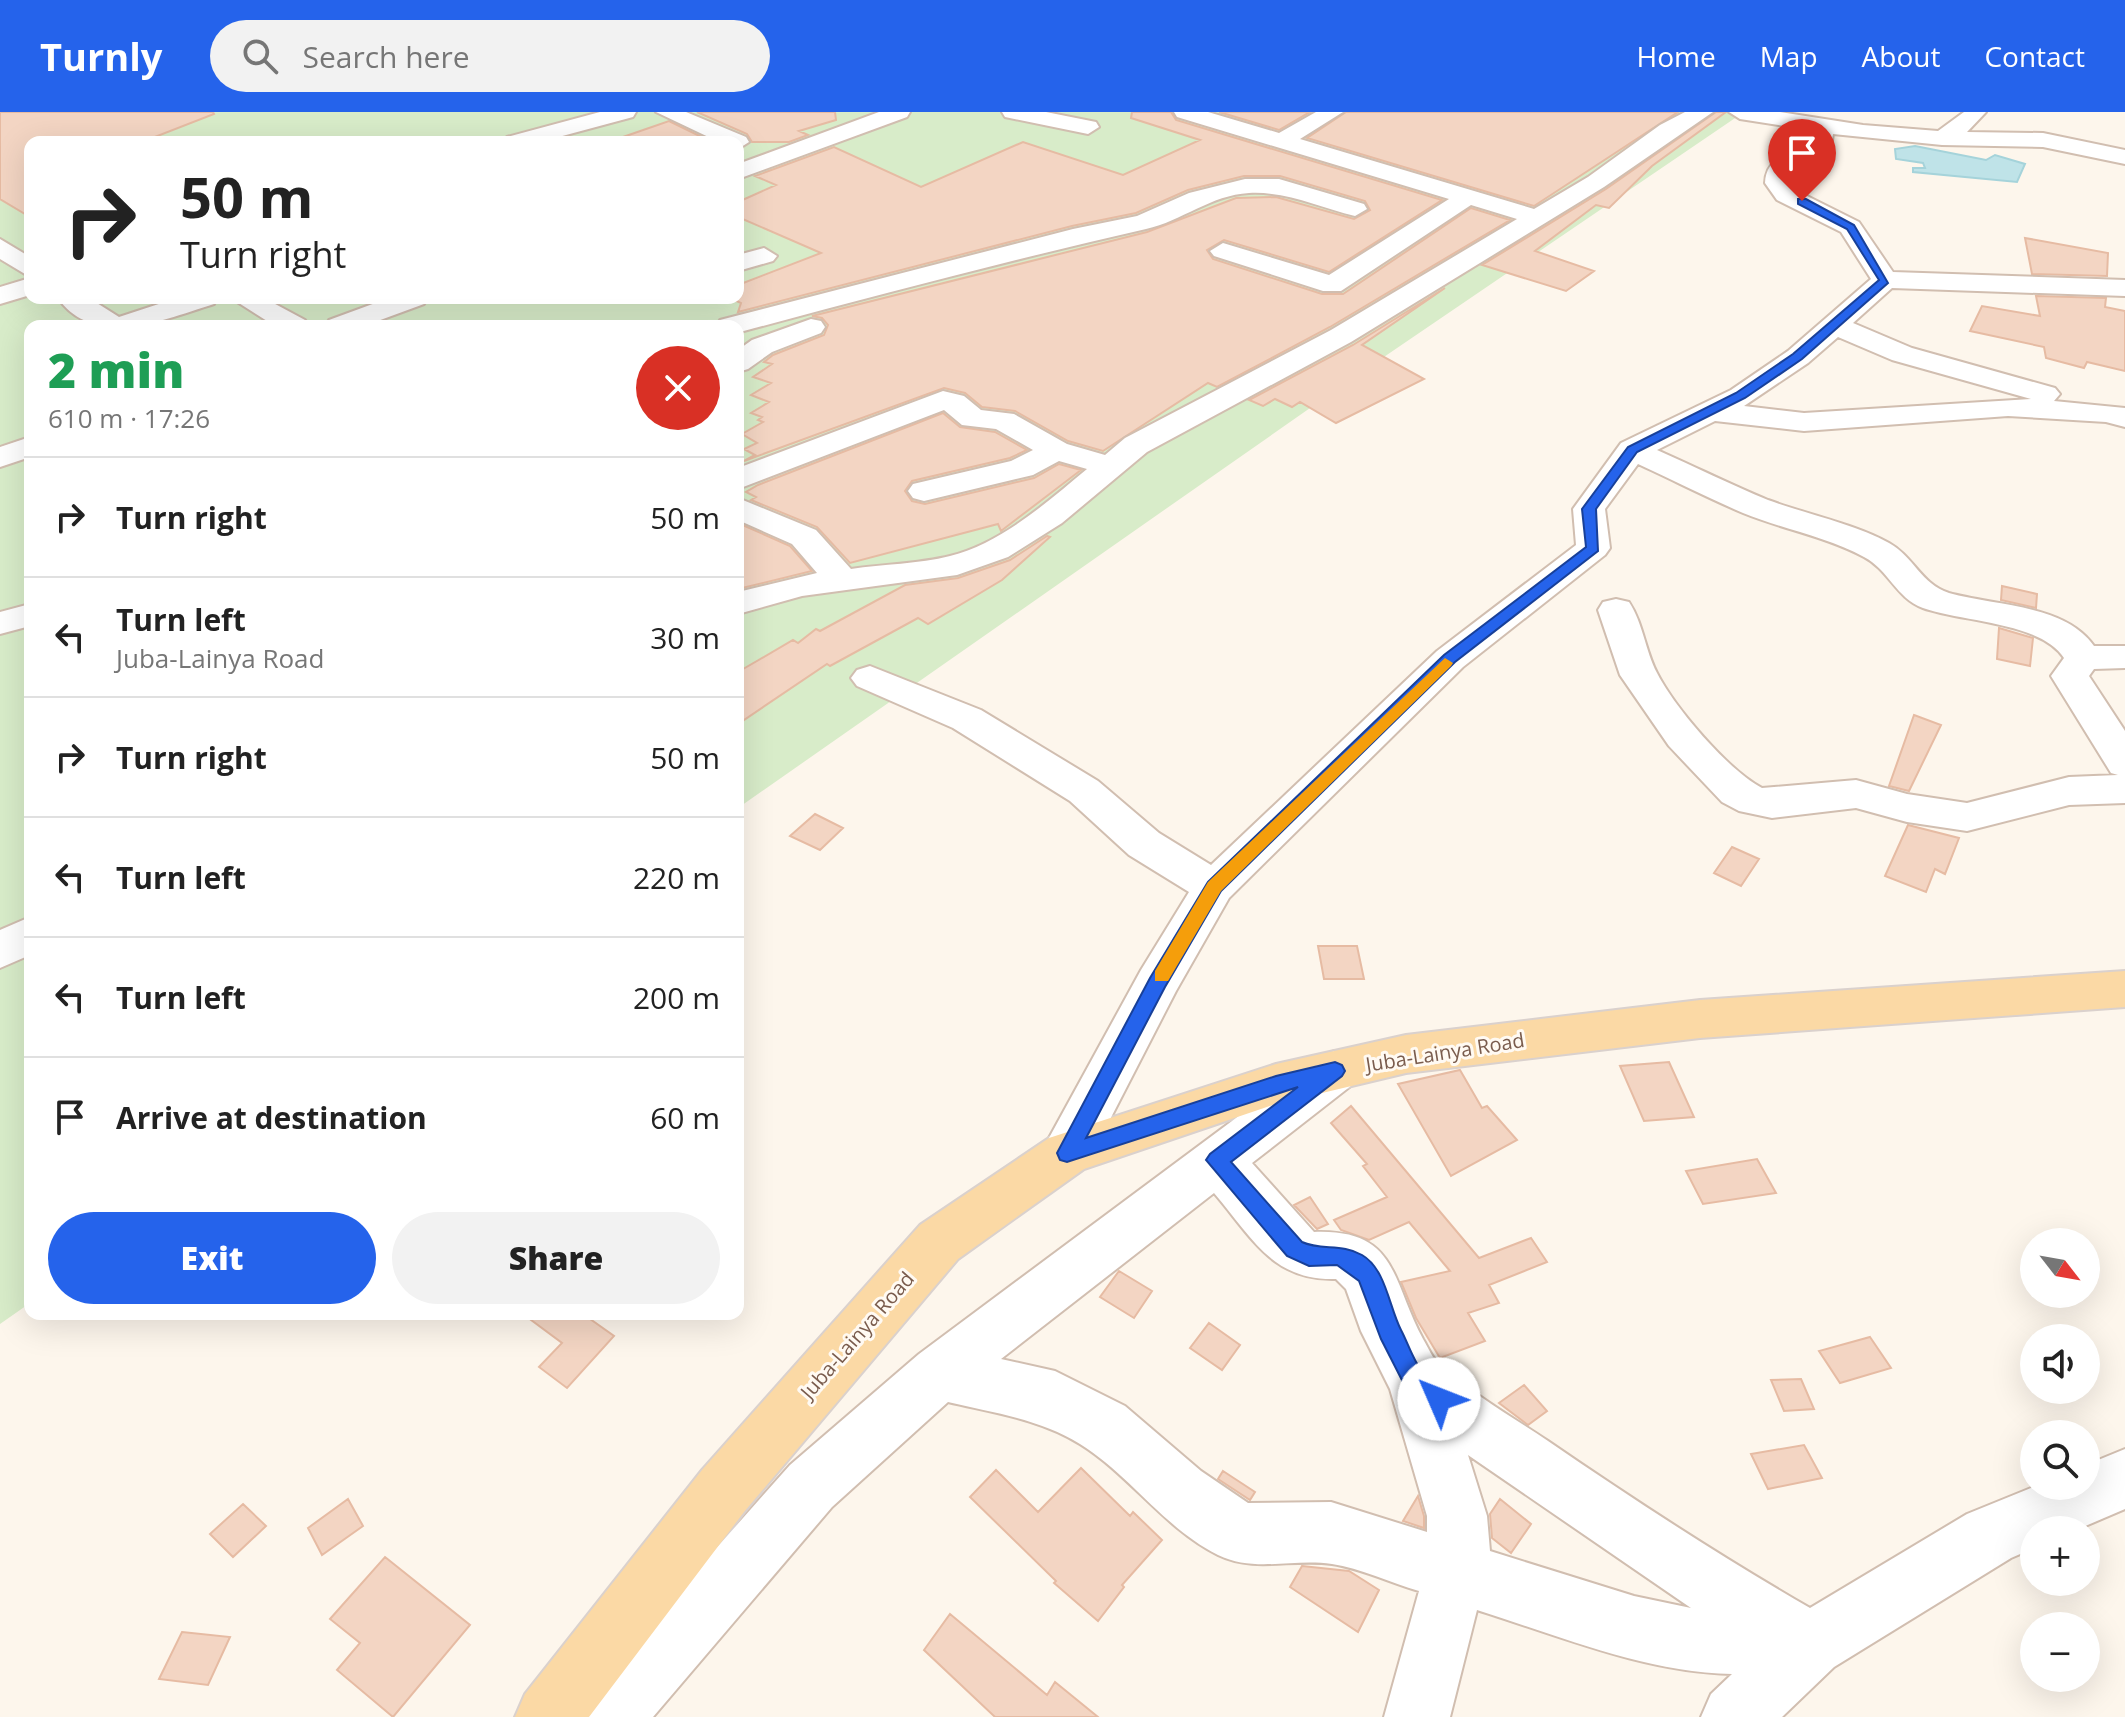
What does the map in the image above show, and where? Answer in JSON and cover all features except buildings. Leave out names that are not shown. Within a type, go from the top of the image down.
[{"type":"main road","name":"Juba-Lainya Road","points":[[548,1717],[723,1491],[939,1242],[1067,1153],[1276,1084],[1406,1054],[1700,1019],[2125,989]]},
{"type":"street","points":[[537,136],[625,112]]},
{"type":"street","points":[[667,112],[724,136]]},
{"type":"street","points":[[744,170],[899,112]]},
{"type":"street","points":[[1013,112],[1088,127]]},
{"type":"street","points":[[1185,112],[1471,195],[1536,217]]},
{"type":"street","points":[[1283,140],[1332,112]]},
{"type":"street","points":[[744,601],[800,586],[957,565],[996,550],[1050,516],[1108,465],[1188,415],[1341,336],[1596,182],[1668,130],[1702,112]]},
{"type":"street","points":[[1740,112],[1897,136],[2043,140],[2125,157]]},
{"type":"street","points":[[1942,138],[1969,121],[1975,112]]},
{"type":"street","points":[[1821,125],[1822,148],[1788,161],[1777,170],[1777,183],[1786,195],[1850,227],[1885,280]]},
{"type":"street","points":[[744,145],[774,159]]},
{"type":"street","points":[[744,322],[1082,234],[1135,225],[1228,189],[1279,186],[1355,209]]},
{"type":"street","points":[[1223,251],[1332,285],[1471,195]]},
{"type":"street","points":[[0,247],[24,265]]},
{"type":"street","points":[[744,261],[764,256]]},
{"type":"street","points":[[1067,1153],[1157,983],[1214,887],[1450,659],[1593,548],[1589,509],[1632,450],[1741,396],[1798,357],[1885,280],[2125,288]]},
{"type":"street","points":[[0,296],[24,288]]},
{"type":"street","points":[[744,359],[779,338],[912,291],[927,300]]},
{"type":"street","points":[[81,304],[106,320]]},
{"type":"street","points":[[135,320],[185,304]]},
{"type":"street","points":[[255,304],[284,320]]},
{"type":"street","points":[[355,320],[398,304]]},
{"type":"street","points":[[388,308],[405,320]]},
{"type":"street","points":[[1839,327],[1916,358],[2117,416]]},
{"type":"street","points":[[744,477],[943,400],[953,402],[973,419],[1003,420],[1056,451],[1108,465]]},
{"type":"street","points":[[1710,411],[1804,422],[2008,407],[2117,416]]},
{"type":"street","points":[[0,458],[24,448]]},
{"type":"street","points":[[1632,450],[1755,506],[1877,550],[1897,566],[1912,588],[1934,600],[2033,623],[2069,637],[2083,658]]},
{"type":"street","points":[[924,491],[1022,468],[1056,451]]},
{"type":"street","points":[[744,511],[804,537],[843,581]]},
{"type":"street","points":[[1616,610],[1639,675],[1683,737],[1736,792],[1753,801],[1772,804],[1856,794],[1907,808],[1967,817],[2069,791],[2125,789]]},
{"type":"street","points":[[0,623],[24,617]]},
{"type":"street","points":[[2083,658],[2125,657]]},
{"type":"street","points":[[2083,658],[2070,676],[2083,703],[2114,741],[2125,764]]},
{"type":"street","points":[[870,678],[967,719],[1084,791],[1144,844],[1214,887]]},
{"type":"street","points":[[0,951],[24,937]]},
{"type":"street","points":[[610,1717],[811,1486],[939,1373],[1335,1071]]},
{"type":"street","points":[[1217,1160],[1295,1249],[1309,1256],[1338,1255],[1355,1262],[1368,1274],[1389,1331],[1416,1382],[1457,1516],[1459,1550],[1417,1717]]},
{"type":"street","points":[[939,1373],[1055,1399],[1104,1426],[1180,1492],[1237,1532],[1259,1535],[1331,1533],[1634,1628],[1694,1641],[1811,1644]]},
{"type":"street","points":[[1416,1382],[1578,1500],[1701,1582],[1811,1644]]},
{"type":"street","points":[[1734,1717],[1811,1644],[1989,1536],[2125,1479]]},
{"type":"green space","points":[[0,112],[1744,112],[1353,378],[744,804],[744,320],[24,320],[24,1307],[0,1324]]},
{"type":"water","points":[[1915,146],[1986,160],[1995,155],[2025,164],[2017,182],[1913,172],[1913,168],[1925,168],[1923,163],[1896,159],[1895,149]]},
{"type":"slow traffic","points":[[1161,976],[1214,887],[1445,663]]},
{"type":"route","points":[[1439,1399],[1416,1382],[1389,1331],[1368,1274],[1355,1262],[1338,1255],[1309,1256],[1295,1249],[1252,1204],[1217,1160],[1335,1071],[1276,1084],[1067,1153],[1157,983],[1214,887],[1450,659],[1593,548],[1589,509],[1632,450],[1741,396],[1798,357],[1885,280],[1850,227],[1833,215],[1802,201]]}]
